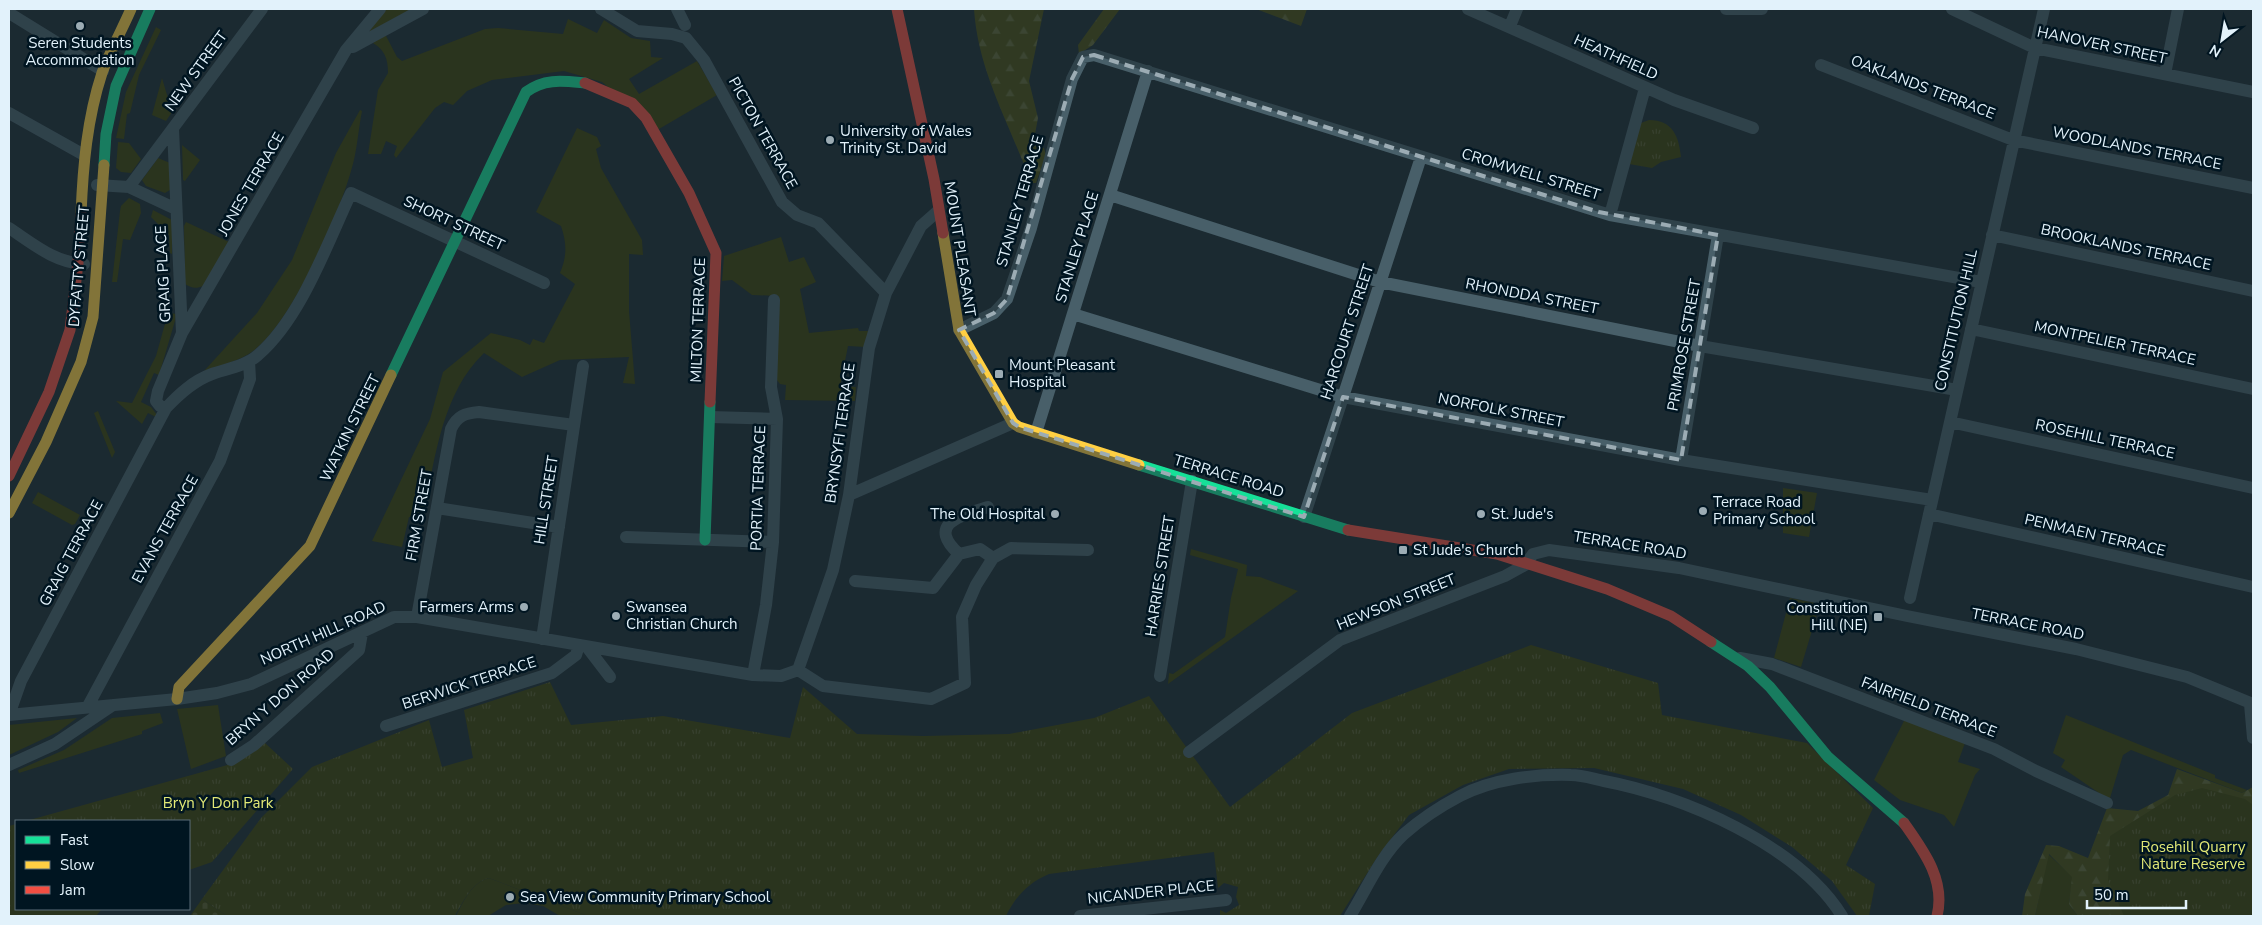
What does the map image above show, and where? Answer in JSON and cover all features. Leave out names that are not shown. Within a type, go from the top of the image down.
[{"type":"street","name":"DYFATTY STREET","points":[[9,476],[49,392],[70,330],[78,263],[84,155],[91,113],[102,72],[131,9]]},
{"type":"street","name":"DYFATTY STREET","points":[[9,513],[46,442],[81,362],[93,317],[100,184],[106,134],[116,86],[150,9]]},
{"type":"street","name":"NEW STREET","points":[[129,188],[262,9]]},
{"type":"street","name":"JONES TERRACE","points":[[182,333],[346,50],[380,9]]},
{"type":"street","points":[[346,50],[423,9]]},
{"type":"street","name":"PICTON TERRACE","points":[[600,9],[628,28],[637,31],[672,34],[686,38],[704,60],[782,202],[796,215],[818,222],[886,293]]},
{"type":"street","points":[[676,9],[685,25]]},
{"type":"street","name":"MOUNT PLEASANT","points":[[897,9],[934,179],[959,330],[1012,422]]},
{"type":"street","name":"HEATHFIELD","points":[[1468,9],[1510,26],[1645,88],[1753,128]]},
{"type":"street","points":[[1510,26],[1517,9]]},
{"type":"street","points":[[1726,9],[1762,9]]},
{"type":"street","name":"HANOVER STREET","points":[[1952,9],[2035,48],[2253,92]]},
{"type":"street","name":"CONSTITUTION HILL","points":[[1910,598],[2044,9]]},
{"type":"street","points":[[2165,74],[2178,9]]},
{"type":"street","points":[[9,13],[102,72]]},
{"type":"street","name":"CROMWELL STREET","points":[[1083,57],[1094,55],[1148,71],[1610,215],[1981,282]]},
{"type":"street","name":"STANLEY TERRACE","points":[[959,330],[994,313],[1007,299],[1031,228],[1072,79],[1083,57]]},
{"type":"street","name":"OAKLANDS TERRACE","points":[[1821,65],[2014,140]]},
{"type":"street","name":"STANLEY PLACE","points":[[1036,433],[1148,71]]},
{"type":"street","name":"MILTON TERRACE","points":[[537,84],[558,80],[589,84],[632,103],[646,118],[689,193],[716,253],[705,540]]},
{"type":"street","name":"WATKIN STREET","points":[[177,699],[179,687],[310,546],[504,136],[526,92],[537,84]]},
{"type":"street","points":[[1610,215],[1645,88]]},
{"type":"street","points":[[9,112],[84,155]]},
{"type":"street","name":"GRAIG PLACE","points":[[166,408],[160,406],[156,401],[158,391],[182,333],[173,129]]},
{"type":"street","name":"WOODLANDS TERRACE","points":[[2014,140],[2253,188]]},
{"type":"street","name":"HARCOURT STREET","points":[[1304,516],[1421,157]]},
{"type":"street","points":[[82,186],[100,184],[129,188],[176,209]]},
{"type":"street","name":"SHORT STREET","points":[[249,361],[268,345],[288,318],[316,271],[351,193],[544,283]]},
{"type":"street","name":"RHONDDA STREET","points":[[1110,195],[1380,282],[1700,346],[1957,390]]},
{"type":"street","name":"BRYNSYFI TERRACE","points":[[798,670],[834,570],[848,495],[869,348],[886,293],[922,226],[938,212]]},
{"type":"street","points":[[9,228],[50,255],[78,263],[97,264]]},
{"type":"street","name":"PRIMROSE STREET","points":[[1681,460],[1718,235]]},
{"type":"street","name":"BROOKLANDS TERRACE","points":[[1992,235],[2253,292]]},
{"type":"street","points":[[181,288],[189,294],[198,295],[206,291]]},
{"type":"street","name":"PORTIA TERRACE","points":[[753,676],[766,605],[773,542],[777,419],[771,387],[774,300]]},
{"type":"street","name":"NORFOLK STREET","points":[[1074,314],[1343,397],[1681,460],[1932,500]]},
{"type":"street","name":"MONTPELIER TERRACE","points":[[1971,329],[2253,389]]},
{"type":"street","name":"GRAIG TERRACE","points":[[9,715],[21,681],[166,408],[182,392],[209,375],[249,361]]},
{"type":"street","name":"EVANS TERRACE","points":[[88,706],[220,460],[250,379],[249,361]]},
{"type":"street","name":"HILL STREET","points":[[542,639],[583,366]]},
{"type":"street","name":"FIRM STREET","points":[[417,617],[451,428],[455,420],[467,412],[479,412],[574,425]]},
{"type":"street","points":[[710,417],[777,419]]},
{"type":"street","points":[[848,495],[1012,422]]},
{"type":"street","name":"TERRACE ROAD","points":[[1012,422],[1019,427],[1036,433],[1356,533],[1497,554],[1525,564],[1533,554],[1548,550],[1680,568],[1906,616],[2076,649],[2187,677],[2252,704]]},
{"type":"street","name":"ROSEHILL TERRACE","points":[[1950,422],[2253,488]]},
{"type":"street","name":"HARRIES STREET","points":[[1160,676],[1192,481]]},
{"type":"street","points":[[959,554],[949,545],[946,534],[947,526],[952,519],[988,507]]},
{"type":"street","points":[[437,508],[559,527]]},
{"type":"street","name":"PENMAEN TERRACE","points":[[1929,514],[2253,587]]},
{"type":"street","points":[[626,537],[773,542]]},
{"type":"street","points":[[798,670],[823,686],[931,699],[965,683],[961,644],[962,617],[976,585],[993,558],[1011,548],[1088,550]]},
{"type":"street","points":[[855,581],[933,588],[959,554],[980,550],[993,558]]},
{"type":"street","points":[[1525,564],[1608,589],[1671,616],[1734,656],[1763,679],[1828,757],[1901,819],[1930,860],[1934,870],[1939,908],[1937,916]]},
{"type":"street","name":"HEWSON STREET","points":[[1189,752],[1340,640],[1505,576],[1525,564]]},
{"type":"street","name":"NORTH HILL ROAD","points":[[9,715],[177,699],[217,693],[251,684],[394,616],[417,617],[753,676],[781,676],[798,670]]},
{"type":"street","name":"BRYN Y DON ROAD","points":[[231,760],[254,745],[359,650],[362,632]]},
{"type":"street","points":[[583,646],[610,677]]},
{"type":"street","name":"BERWICK TERRACE","points":[[386,726],[552,673],[576,655],[583,646]]},
{"type":"street","name":"FAIRFIELD TERRACE","points":[[1734,656],[1772,664],[1994,749],[2036,771],[2107,803]]},
{"type":"street","points":[[9,765],[55,744],[115,704]]},
{"type":"street","points":[[2252,704],[2253,738]]},
{"type":"street","points":[[1350,916],[1386,856],[1403,835],[1461,795],[1492,784],[1523,777],[1572,775],[1656,794],[1690,806],[1740,829],[1784,858],[1815,882],[1842,916]]},
{"type":"street","name":"NICANDER PLACE","points":[[1080,916],[1226,900]]},
{"type":"highlighted area","points":[[1094,55],[1599,212],[1718,235],[1681,460],[1343,397],[1304,517],[1019,427],[1013,423],[959,330],[994,313],[1007,299],[1072,79],[1083,57]]},
{"type":"green space","points":[[384,9],[412,9],[369,32]]},
{"type":"green space","points":[[974,9],[1044,9],[1029,81],[1038,118],[1033,145],[1044,148],[1046,155],[1036,183],[1031,183],[988,76],[977,32]]},
{"type":"green space","points":[[1104,9],[1120,9],[1093,45],[1079,54],[1078,45]]},
{"type":"green space","points":[[1256,9],[1307,9],[1301,26]]},
{"type":"green space","points":[[568,19],[597,33],[604,20],[631,38],[650,41],[651,57],[663,58],[629,79],[639,94],[697,61],[717,95],[659,129],[602,82],[564,71],[492,80],[467,91],[453,105],[444,102],[435,108],[396,158],[394,155],[397,146],[386,141],[381,154],[368,154],[378,90],[388,73],[385,55],[373,43],[385,34],[397,57],[402,61],[485,29],[498,28],[563,34]]},
{"type":"green space","points":[[156,27],[161,30],[139,75],[130,113],[127,114],[124,139],[116,138],[126,92]]},
{"type":"green space","points":[[162,78],[174,109],[166,121],[152,115]]},
{"type":"green space","points":[[360,110],[362,111],[355,156],[345,191],[325,241],[298,293],[268,337],[253,351],[236,360],[204,371],[257,313],[292,260],[336,153]]},
{"type":"green space","points":[[1649,120],[1669,126],[1679,143],[1681,157],[1661,162],[1652,168],[1629,164],[1641,123]]},
{"type":"green space","points":[[577,128],[597,137],[601,146],[596,149],[601,168],[642,240],[643,255],[629,254],[629,311],[635,384],[623,383],[629,357],[560,360],[522,377],[484,353],[469,370],[448,409],[441,431],[422,519],[409,517],[402,547],[372,541],[430,419],[443,372],[491,333],[520,340],[530,345],[533,339],[544,343],[575,284],[560,273],[565,250],[561,226],[536,212]]},
{"type":"green space","points":[[118,142],[129,143],[141,159],[131,173],[121,172],[116,168]]},
{"type":"green space","points":[[182,145],[200,160],[185,181],[183,180]]},
{"type":"green space","points":[[158,158],[170,163],[170,190],[165,193],[146,186],[142,180]]},
{"type":"green space","points":[[129,198],[140,204],[141,213],[130,240],[123,239],[117,282],[112,282],[121,206]]},
{"type":"green space","points":[[153,210],[172,220],[172,254],[170,253],[169,235],[151,217]]},
{"type":"green space","points":[[186,222],[229,242],[203,286],[198,288],[185,284],[184,226]]},
{"type":"green space","points":[[781,237],[789,262],[804,257],[816,282],[800,289],[809,333],[858,328],[859,331],[870,331],[866,347],[848,346],[840,386],[856,387],[855,401],[785,400],[786,385],[780,384],[776,379],[779,296],[752,295],[732,280],[722,281],[724,256]]},
{"type":"green space","points":[[168,313],[177,314],[159,375],[154,373],[141,402],[151,407],[157,415],[156,417],[148,413],[142,424],[116,401],[132,403],[156,356]]},
{"type":"green space","points":[[98,411],[115,452],[112,458],[94,413]]},
{"type":"green space","points":[[1783,488],[1817,493],[1809,537],[1783,533]]},
{"type":"green space","points":[[38,492],[80,515],[75,524],[72,525],[32,503]]},
{"type":"green space","points":[[1191,549],[1247,565],[1246,576],[1260,577],[1298,591],[1168,684],[1169,673],[1173,674],[1225,637],[1238,569],[1190,555]]},
{"type":"green space","points":[[1790,598],[1820,604],[1801,667],[1774,658]]},
{"type":"green space","points":[[1531,645],[1658,683],[1662,715],[1807,743],[1873,808],[1846,865],[1875,884],[1869,916],[1857,916],[1832,881],[1792,847],[1741,815],[1683,789],[1594,768],[1509,769],[1463,785],[1409,815],[1378,856],[1340,916],[1220,916],[1220,910],[1226,913],[1239,905],[1236,897],[1238,887],[1224,883],[1218,888],[1214,852],[1049,874],[1023,891],[1006,916],[588,916],[489,878],[473,888],[455,916],[227,916],[202,899],[261,818],[312,767],[429,720],[442,767],[473,758],[464,710],[550,682],[571,725],[663,716],[790,738],[803,687],[857,734],[923,736],[1009,734],[1094,718],[1149,696],[1230,807],[1352,713]]},
{"type":"green space","points":[[218,705],[226,756],[191,769],[177,709]]},
{"type":"green space","points":[[160,713],[163,723],[142,731],[142,734],[19,773],[18,770],[64,750],[112,718]]},
{"type":"green space","points":[[2066,715],[2215,775],[2215,778],[2247,790],[2242,793],[2131,750],[2123,755],[2110,798],[2105,797],[2061,767],[2065,760],[2053,753]]},
{"type":"green space","points":[[77,718],[58,732],[9,755],[9,725]]},
{"type":"green space","points":[[1905,719],[1965,743],[1958,762],[1980,769],[1975,775],[1954,827],[1944,815],[1900,800],[1874,780]]},
{"type":"green space","name":"Bryn Y Don Park","points":[[265,743],[293,769],[212,862],[190,870],[190,820],[30,820],[231,764]]},
{"type":"green space","name":"Rosehill Quarry Nature Reserve","points":[[2177,769],[2242,793],[2253,787],[2253,816],[2128,916],[2078,916],[2069,904],[2072,877],[2049,854],[2035,916],[2022,916],[2025,894],[2046,845],[2059,846],[2088,858],[2107,808],[2138,811],[2168,795]]},
{"type":"green space","name":"Rosehill Quarry Nature Reserve","points":[[2202,788],[2245,799],[2253,805],[2253,916],[2124,916],[2108,880],[2110,836],[2175,795]]},
{"type":"green space","points":[[15,824],[15,910],[101,910],[96,916],[9,916],[9,826]]},
{"type":"green space","points":[[2048,854],[2073,877],[2069,904],[2078,916],[2035,916]]},
{"type":"green space","name":"Sea View Community Primary School","points":[[489,878],[588,916],[560,916],[543,906],[524,903],[506,905],[488,916],[456,916],[473,888]]},
{"type":"green space","points":[[202,899],[227,916],[190,916]]},
{"type":"traffic: fast","points":[[104,165],[106,134],[116,86],[150,9]]},
{"type":"traffic: fast","points":[[391,375],[526,92],[547,82],[585,83]]},
{"type":"traffic: fast","points":[[705,540],[710,402]]},
{"type":"traffic: fast","points":[[1139,465],[1348,530]]},
{"type":"traffic: fast","points":[[1711,642],[1748,666],[1770,687],[1828,757],[1904,823]]},
{"type":"traffic: slow","points":[[81,214],[87,143],[97,90],[105,65],[131,9]]},
{"type":"traffic: slow","points":[[9,513],[46,442],[81,362],[93,317],[104,165]]},
{"type":"traffic: slow","points":[[943,233],[959,330],[1013,423],[1019,427],[1139,465]]},
{"type":"traffic: slow","points":[[177,699],[179,687],[310,546],[391,375]]},
{"type":"traffic: jam","points":[[897,9],[934,179],[943,233]]},
{"type":"traffic: jam","points":[[585,83],[632,103],[646,118],[689,193],[716,253],[710,402]]},
{"type":"traffic: jam","points":[[9,476],[49,392],[70,330],[78,263],[81,214]]},
{"type":"traffic: jam","points":[[1348,530],[1497,554],[1607,589],[1671,616],[1711,642]]},
{"type":"traffic: jam","points":[[1904,823],[1925,855],[1936,878],[1939,903],[1937,916]]},
{"type":"place","name":"Seren Students Accommodation","points":[[80,26]]},
{"type":"place","name":"University of Wales Trinity St. David","points":[[830,140]]},
{"type":"place","name":"Mount Pleasant Hospital","points":[[999,374]]},
{"type":"place","name":"Terrace Road Primary School","points":[[1703,511]]},
{"type":"place","name":"The Old Hospital","points":[[1055,514]]},
{"type":"place","name":"St. Jude's","points":[[1481,514]]},
{"type":"place","name":"St Jude's Church","points":[[1403,550]]},
{"type":"place","name":"Farmers Arms","points":[[524,607]]},
{"type":"place","name":"Swansea Christian Church","points":[[616,616]]},
{"type":"place","name":"Constitution Hill (NE)","points":[[1878,617]]},
{"type":"place","name":"Sea View Community Primary School","points":[[510,897]]}]
